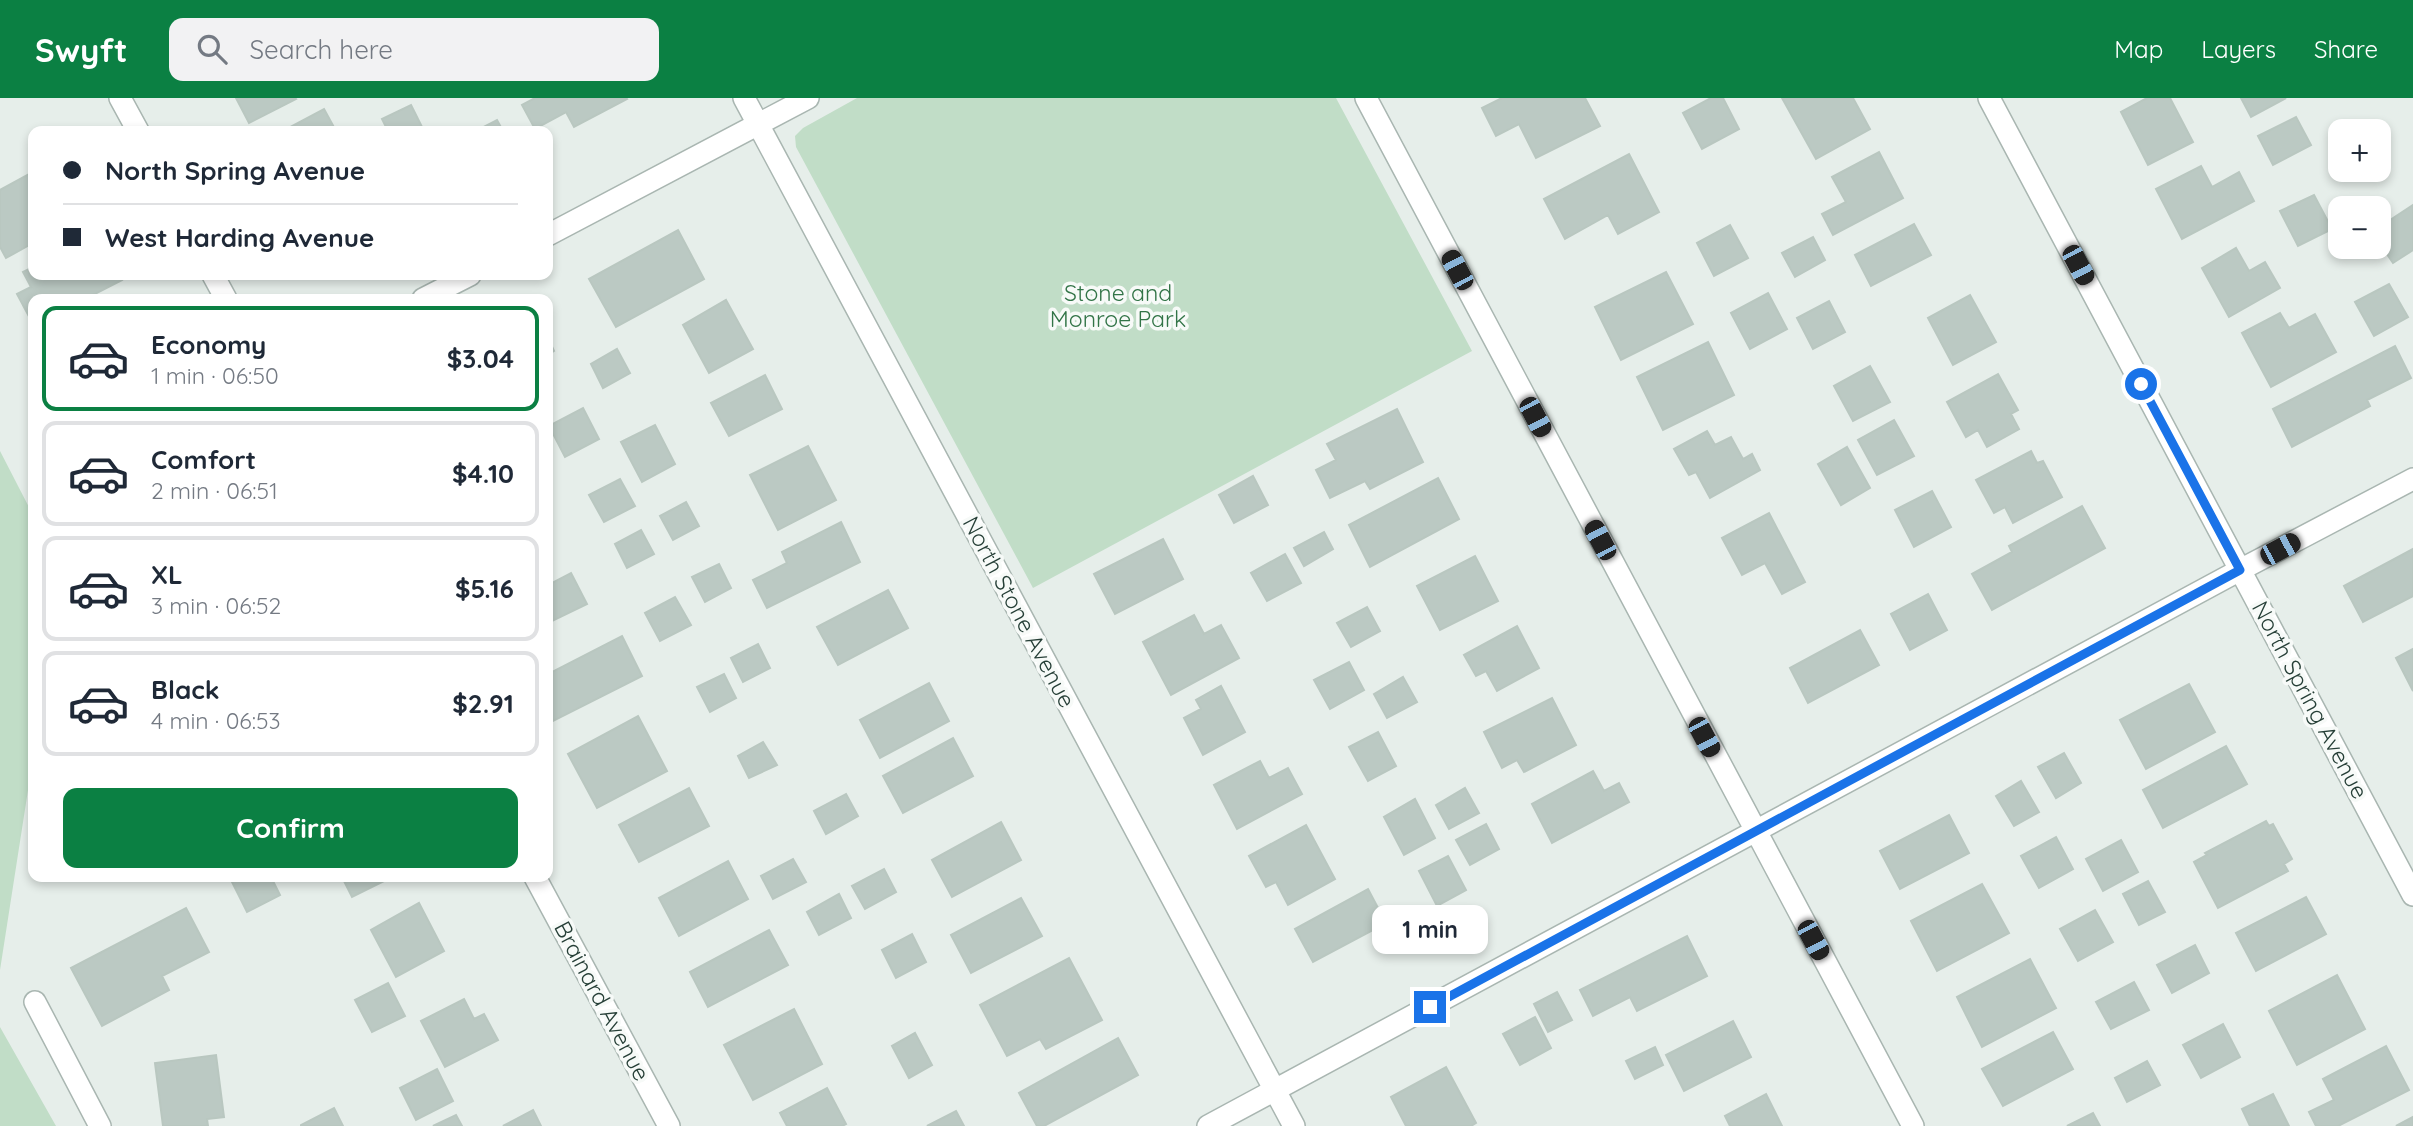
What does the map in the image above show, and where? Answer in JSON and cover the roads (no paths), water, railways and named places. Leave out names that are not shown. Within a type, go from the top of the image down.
[{"type":"street","points":[[120,98],[135,126]]},
{"type":"street","name":"North Stone Avenue","points":[[744,98],[1294,1126]]},
{"type":"street","points":[[553,232],[808,98]]},
{"type":"street","points":[[1366,98],[1913,1126]]},
{"type":"street","name":"North Spring Avenue","points":[[1989,98],[2413,895]]},
{"type":"street","points":[[433,294],[460,280]]},
{"type":"street","points":[[1208,1126],[2413,479]]},
{"type":"street","name":"Brainard Avenue","points":[[538,882],[669,1126]]},
{"type":"street","points":[[35,1002],[100,1126]]},
{"type":"park label","name":"Stone and Monroe Park","points":[[1118,306]]}]
